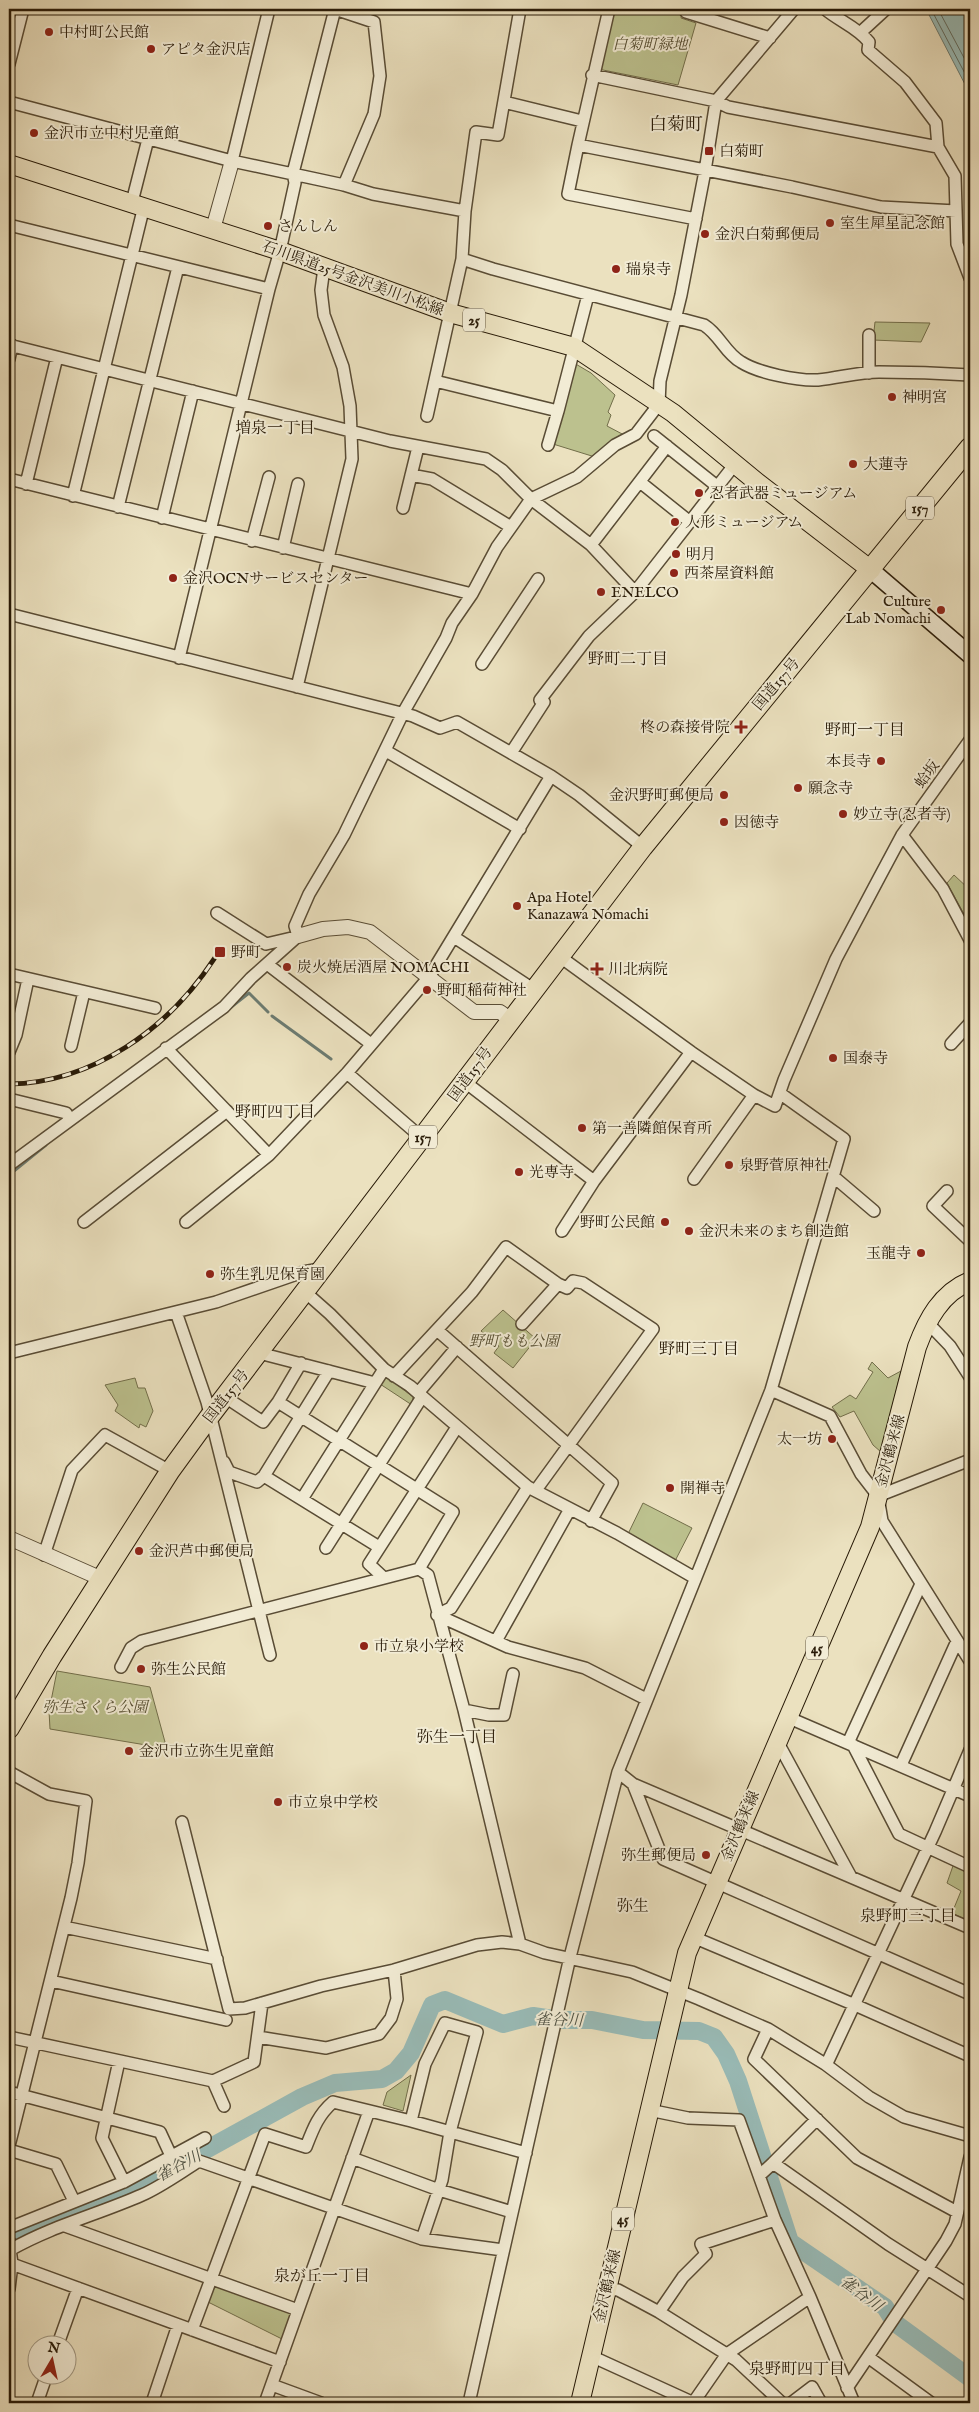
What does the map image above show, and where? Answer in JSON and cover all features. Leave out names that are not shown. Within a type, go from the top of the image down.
[{"type":"highway","name":"国道157号","points":[[9,1729],[52,1656],[170,1471],[320,1269],[643,847],[871,570],[970,446]]},
{"type":"main road","name":"石川県道25号金沢美川小松線","points":[[9,164],[280,251],[450,313],[574,347],[659,404],[871,570]]},
{"type":"main road","points":[[871,570],[970,655]]},
{"type":"main road","name":"金沢鶴来線","points":[[580,2403],[668,2030],[693,1937],[870,1526],[878,1496],[896,1450],[917,1348],[926,1322],[942,1300],[970,1281]]},
{"type":"street","points":[[9,64],[23,9]]},
{"type":"street","points":[[213,229],[232,161],[269,9]]},
{"type":"street","points":[[179,658],[209,530],[280,251],[295,183],[293,173],[335,9],[374,22],[380,76],[374,114],[344,186]]},
{"type":"street","points":[[427,416],[462,259],[465,211],[476,132],[498,135],[520,9]]},
{"type":"street","points":[[609,9],[582,120],[568,194],[696,219]]},
{"type":"street","points":[[687,9],[686,12],[770,38]]},
{"type":"street","points":[[298,936],[295,926],[309,894],[344,835],[403,714],[446,638],[452,623],[472,594],[497,547],[531,498],[577,478],[615,445],[636,434],[659,404],[660,381],[677,318],[706,171],[716,101],[794,9]]},
{"type":"street","points":[[825,9],[839,20],[861,32],[869,42],[868,50],[905,82],[936,123],[938,146],[955,176],[957,244],[970,278]]},
{"type":"street","points":[[861,32],[886,9]]},
{"type":"street","points":[[592,76],[716,101],[728,107],[938,146]]},
{"type":"street","points":[[9,102],[232,161],[293,173],[373,194],[465,211]]},
{"type":"street","points":[[504,102],[582,120]]},
{"type":"street","points":[[73,496],[132,256],[148,139]]},
{"type":"street","points":[[578,145],[881,207],[956,212]]},
{"type":"street","points":[[9,225],[269,289]]},
{"type":"street","points":[[462,259],[588,295],[704,325],[715,332],[730,354],[742,362],[756,369],[803,380],[818,380],[868,373],[941,372],[970,375]]},
{"type":"street","points":[[118,507],[178,267]]},
{"type":"street","points":[[297,687],[352,459],[352,432],[343,367],[324,315],[321,290],[324,268]]},
{"type":"street","points":[[548,445],[588,295]]},
{"type":"street","points":[[868,373],[869,336]]},
{"type":"street","points":[[9,359],[10,345],[418,448],[486,459],[502,470],[531,498],[591,545],[635,592]]},
{"type":"street","points":[[26,484],[57,357]]},
{"type":"street","points":[[435,381],[558,411]]},
{"type":"street","points":[[162,518],[193,391]]},
{"type":"street","points":[[654,436],[718,487]]},
{"type":"street","points":[[591,545],[667,446]]},
{"type":"street","points":[[403,508],[418,448]]},
{"type":"street","points":[[511,753],[542,701],[589,636],[635,592],[735,464]]},
{"type":"street","points":[[411,475],[432,479],[511,527]]},
{"type":"street","points":[[252,541],[269,476]]},
{"type":"street","points":[[9,480],[472,594]]},
{"type":"street","points":[[640,482],[690,522]]},
{"type":"street","points":[[283,548],[298,484]]},
{"type":"street","points":[[482,664],[538,579]]},
{"type":"street","points":[[9,614],[403,714],[440,728],[457,722],[551,776],[579,795],[643,847]]},
{"type":"street","name":"蛤坂","points":[[780,1094],[784,1080],[836,959],[902,835],[970,740]]},
{"type":"street","points":[[386,750],[520,829]]},
{"type":"street","points":[[186,1222],[269,1155],[347,1073],[430,977],[551,776]]},
{"type":"street","points":[[902,835],[943,889],[970,940]]},
{"type":"street","points":[[217,913],[266,944],[324,929],[348,927],[370,932],[474,1012],[500,1012],[510,1019]]},
{"type":"street","points":[[9,1165],[224,1007],[298,936]]},
{"type":"street","points":[[454,937],[533,989]]},
{"type":"street","points":[[482,2403],[470,2401],[570,1957],[618,1772],[771,1390],[844,1138],[780,1094],[775,1106],[754,1095],[559,956]]},
{"type":"street","points":[[267,964],[371,1044]]},
{"type":"street","points":[[9,974],[155,1008]]},
{"type":"street","points":[[9,1052],[16,1036],[28,979]]},
{"type":"street","points":[[72,1046],[84,992]]},
{"type":"street","points":[[951,1044],[970,1023]]},
{"type":"street","points":[[166,1048],[269,1155]]},
{"type":"street","points":[[562,1231],[594,1181],[692,1052]]},
{"type":"street","points":[[347,1073],[422,1138]]},
{"type":"street","points":[[465,1082],[594,1181]]},
{"type":"street","points":[[694,1179],[754,1095]]},
{"type":"street","points":[[9,1099],[66,1113],[70,1119]]},
{"type":"street","points":[[84,1222],[226,1111]]},
{"type":"street","points":[[834,1177],[874,1211]]},
{"type":"street","points":[[947,1191],[933,1206],[970,1242]]},
{"type":"street","points":[[394,1376],[472,1292],[506,1247],[558,1284],[567,1288],[573,1281],[583,1283],[653,1329],[569,1446],[532,1488],[451,1608],[437,1615]]},
{"type":"street","points":[[9,1353],[225,1299],[303,1272],[320,1269]]},
{"type":"street","points":[[522,1324],[558,1284]]},
{"type":"street","points":[[304,1291],[330,1314],[384,1369],[420,1395],[457,1428],[532,1488],[696,1578]]},
{"type":"street","points":[[176,1312],[207,1402],[270,1655]]},
{"type":"street","points":[[926,1322],[966,1365],[970,1377]]},
{"type":"street","points":[[438,1330],[612,1483],[591,1521]]},
{"type":"street","points":[[326,1548],[420,1395],[457,1347]]},
{"type":"street","points":[[259,1353],[375,1383]]},
{"type":"street","points":[[225,1397],[263,1422],[278,1402],[301,1363]]},
{"type":"street","points":[[302,1499],[384,1369]]},
{"type":"street","points":[[219,1452],[229,1472],[257,1482],[264,1476],[329,1371]]},
{"type":"street","points":[[771,1390],[830,1416],[861,1474],[878,1496],[882,1521],[970,1661]]},
{"type":"street","points":[[121,1667],[131,1648],[142,1641],[419,1569],[452,1512],[417,1488],[278,1402]]},
{"type":"street","points":[[384,1578],[369,1564],[457,1428]]},
{"type":"street","points":[[44,1555],[72,1470],[105,1435],[170,1471]]},
{"type":"street","points":[[878,1496],[970,1460]]},
{"type":"street","points":[[264,1476],[379,1547]]},
{"type":"street","points":[[496,1641],[570,1509]]},
{"type":"street","points":[[9,1538],[102,1579]]},
{"type":"street","points":[[419,1569],[428,1575],[437,1615],[464,1710],[520,1944]]},
{"type":"street","points":[[850,1744],[921,1584]]},
{"type":"street","points":[[437,1615],[508,1647],[585,1668],[646,1699]]},
{"type":"street","points":[[901,1766],[957,1641]]},
{"type":"street","points":[[464,1710],[489,1715],[504,1715],[513,1674]]},
{"type":"street","points":[[787,1717],[970,1796]]},
{"type":"street","points":[[777,1741],[851,1877]]},
{"type":"street","points":[[850,1744],[899,1834],[927,1849],[970,1867]]},
{"type":"street","points":[[824,2064],[828,2061],[856,2005],[970,1750]]},
{"type":"street","points":[[9,1772],[49,1794],[86,1801],[78,1864],[51,1981],[9,2146]]},
{"type":"street","points":[[618,1772],[633,1784],[740,1828],[970,1928]]},
{"type":"street","points":[[633,1784],[663,1859],[970,1994]]},
{"type":"street","points":[[182,1822],[229,2009],[245,2008],[321,1986],[394,1970],[477,1945],[502,1942],[520,1944],[632,1972],[768,2029],[824,2064],[870,2097],[904,2117],[970,2136]]},
{"type":"street","points":[[64,1926],[217,1959]]},
{"type":"street","points":[[693,1937],[856,2005],[970,2056]]},
{"type":"street","points":[[258,2036],[326,2048],[380,2034],[391,2018],[397,1999],[394,1970]]},
{"type":"street","points":[[51,1981],[226,2020]]},
{"type":"street","points":[[9,2037],[213,2081],[254,2062],[262,2002]]},
{"type":"street","points":[[411,2121],[426,2064],[445,2023],[478,2032],[450,2132],[439,2190],[422,2239]]},
{"type":"street","points":[[768,2029],[754,2059],[857,2158],[957,2212]]},
{"type":"street","points":[[120,2061],[102,2138],[124,2182]]},
{"type":"street","points":[[213,2081],[224,2106]]},
{"type":"street","points":[[9,2092],[160,2132],[172,2158]]},
{"type":"street","points":[[192,2330],[265,2134],[306,2147],[314,2123],[333,2102],[526,2152]]},
{"type":"street","points":[[649,2110],[688,2118],[739,2120],[761,2174],[775,2220],[810,2297],[854,2403]]},
{"type":"street","points":[[265,2403],[369,2111]]},
{"type":"street","points":[[761,2174],[817,2119]]},
{"type":"street","points":[[9,2228],[124,2182],[172,2158],[205,2138]]},
{"type":"street","points":[[9,2150],[56,2164],[74,2201]]},
{"type":"street","points":[[847,2388],[946,2242],[955,2224],[957,2212],[966,2201],[970,2157]]},
{"type":"street","points":[[352,2158],[439,2190],[512,2212]]},
{"type":"street","points":[[9,2289],[12,2264],[10,2245],[39,2233],[65,2226],[145,2194],[199,2161],[422,2239],[503,2250]]},
{"type":"street","points":[[772,2164],[888,2244],[970,2296]]},
{"type":"street","points":[[659,2312],[683,2278],[706,2254],[701,2244],[775,2220]]},
{"type":"street","points":[[65,2226],[298,2310]]},
{"type":"street","points":[[12,2264],[280,2362]]},
{"type":"street","points":[[62,2334],[78,2288]]},
{"type":"street","points":[[606,2289],[618,2290],[659,2312],[727,2354],[756,2377],[782,2403]]},
{"type":"street","points":[[591,2356],[693,2403],[727,2354],[810,2297]]},
{"type":"street","points":[[152,2403],[178,2325]]},
{"type":"street","points":[[868,2357],[931,2403]]},
{"type":"street","points":[[37,2403],[44,2384]]},
{"type":"street","points":[[272,2385],[321,2403]]},
{"type":"street","points":[[791,2403],[812,2387],[822,2403]]},
{"type":"green space","name":"白菊町緑地","points":[[612,9],[683,9],[681,18],[696,23],[678,85],[598,69]]},
{"type":"green space","points":[[875,322],[930,323],[921,342],[873,340]]},
{"type":"green space","points":[[574,363],[591,373],[615,395],[608,412],[611,415],[607,426],[626,436],[610,442],[595,457],[553,444]]},
{"type":"green space","points":[[954,875],[970,890],[970,925],[947,883]]},
{"type":"green space","name":"野町もも公園","points":[[503,1310],[536,1339],[513,1368],[494,1353],[499,1346],[481,1331]]},
{"type":"green space","points":[[872,1362],[888,1378],[901,1371],[881,1452],[873,1445],[854,1411],[840,1417],[832,1407],[850,1395],[856,1399],[873,1372],[868,1369]]},
{"type":"green space","points":[[387,1377],[413,1397],[412,1405],[380,1384]]},
{"type":"green space","points":[[135,1378],[138,1388],[145,1388],[153,1411],[146,1427],[140,1424],[139,1428],[115,1411],[118,1405],[105,1385]]},
{"type":"green space","points":[[643,1503],[692,1528],[675,1561],[628,1534]]},
{"type":"green space","name":"弥生さくら公園","points":[[57,1671],[150,1687],[165,1742],[158,1747],[50,1729],[49,1711]]},
{"type":"green space","points":[[954,1863],[970,1870],[970,1922],[952,1913],[961,1891],[947,1883]]},
{"type":"green space","points":[[411,2075],[403,2111],[383,2105],[387,2092]]},
{"type":"green space","points":[[214,2284],[291,2313],[282,2339],[208,2302]]},
{"type":"water","points":[[926,9],[970,9],[970,94]]},
{"type":"waterway","points":[[230,1008],[249,993],[268,1012]]},
{"type":"waterway","points":[[272,1016],[331,1059]]},
{"type":"waterway","points":[[180,1046],[195,1035]]},
{"type":"waterway","points":[[9,1175],[46,1145]]},
{"type":"waterway","name":"雀谷川","points":[[9,2236],[44,2220],[67,2214],[153,2179],[302,2097],[335,2083],[382,2079],[396,2071],[411,2053],[432,2005],[445,2000],[503,2024],[533,2016],[560,2020],[592,2020],[643,2030],[699,2031],[714,2037],[726,2054],[738,2081],[790,2242],[885,2307],[895,2323],[970,2378]]},
{"type":"railway","points":[[9,1084],[40,1081],[70,1074],[99,1062],[126,1047],[152,1029],[175,1008],[214,959]]},
{"type":"place","name":"中村町公民館","points":[[49,32]]},
{"type":"place","name":"アピタ金沢店","points":[[151,49]]},
{"type":"place","name":"金沢市立中村児童館","points":[[34,133]]},
{"type":"place","name":"白菊町","points":[[709,151]]},
{"type":"place","name":"室生犀星記念館","points":[[830,223]]},
{"type":"place","name":"さんしん","points":[[268,226]]},
{"type":"place","name":"金沢白菊郵便局","points":[[705,234]]},
{"type":"place","name":"瑞泉寺","points":[[616,269]]},
{"type":"place","name":"神明宮","points":[[892,397]]},
{"type":"place","name":"大蓮寺","points":[[853,464]]},
{"type":"place","name":"忍者武器ミュージアム","points":[[699,493]]},
{"type":"place","name":"人形ミュージアム","points":[[675,522]]},
{"type":"place","name":"明月","points":[[676,554]]},
{"type":"place","name":"西茶屋資料館","points":[[674,573]]},
{"type":"place","name":"金沢OCNサービスセンター","points":[[173,578]]},
{"type":"place","name":"ENELCO","points":[[601,592]]},
{"type":"place","name":"Culture Lab Nomachi","points":[[941,610]]},
{"type":"place","name":"柊の森接骨院","points":[[741,727]]},
{"type":"place","name":"本長寺","points":[[881,761]]},
{"type":"place","name":"願念寺","points":[[798,788]]},
{"type":"place","name":"金沢野町郵便局","points":[[724,795]]},
{"type":"place","name":"妙立寺(忍者寺)","points":[[843,814]]},
{"type":"place","name":"因徳寺","points":[[724,822]]},
{"type":"place","name":"Apa Hotel Kanazawa Nomachi","points":[[517,906]]},
{"type":"place","name":"野町","points":[[220,952]]},
{"type":"place","name":"炭火焼居酒屋 NOMACHI","points":[[287,967]]},
{"type":"place","name":"川北病院","points":[[597,969]]},
{"type":"place","name":"野町稲荷神社","points":[[427,990]]},
{"type":"place","name":"国泰寺","points":[[833,1058]]},
{"type":"place","name":"第一善隣館保育所","points":[[582,1128]]},
{"type":"place","name":"泉野菅原神社","points":[[729,1165]]},
{"type":"place","name":"光専寺","points":[[519,1172]]},
{"type":"place","name":"野町公民館","points":[[665,1222]]},
{"type":"place","name":"金沢未来のまち創造館","points":[[689,1231]]},
{"type":"place","name":"玉龍寺","points":[[921,1253]]},
{"type":"place","name":"弥生乳児保育園","points":[[210,1274]]},
{"type":"place","name":"太一坊","points":[[832,1439]]},
{"type":"place","name":"開禅寺","points":[[670,1488]]},
{"type":"place","name":"金沢芦中郵便局","points":[[139,1551]]},
{"type":"place","name":"市立泉小学校","points":[[364,1646]]},
{"type":"place","name":"弥生公民館","points":[[141,1669]]},
{"type":"place","name":"金沢市立弥生児童館","points":[[129,1751]]},
{"type":"place","name":"市立泉中学校","points":[[278,1802]]},
{"type":"place","name":"弥生郵便局","points":[[706,1855]]},
{"type":"district","name":"白菊町","points":[[676,124]]},
{"type":"district","name":"増泉一丁目","points":[[275,427]]},
{"type":"district","name":"野町二丁目","points":[[628,658]]},
{"type":"district","name":"野町一丁目","points":[[865,729]]},
{"type":"district","name":"野町四丁目","points":[[275,1111]]},
{"type":"district","name":"野町三丁目","points":[[699,1348]]},
{"type":"district","name":"弥生一丁目","points":[[457,1736]]},
{"type":"district","name":"弥生","points":[[633,1905]]},
{"type":"district","name":"泉野町三丁目","points":[[908,1915]]},
{"type":"district","name":"泉が丘一丁目","points":[[322,2275]]},
{"type":"district","name":"泉野町四丁目","points":[[797,2368]]}]
